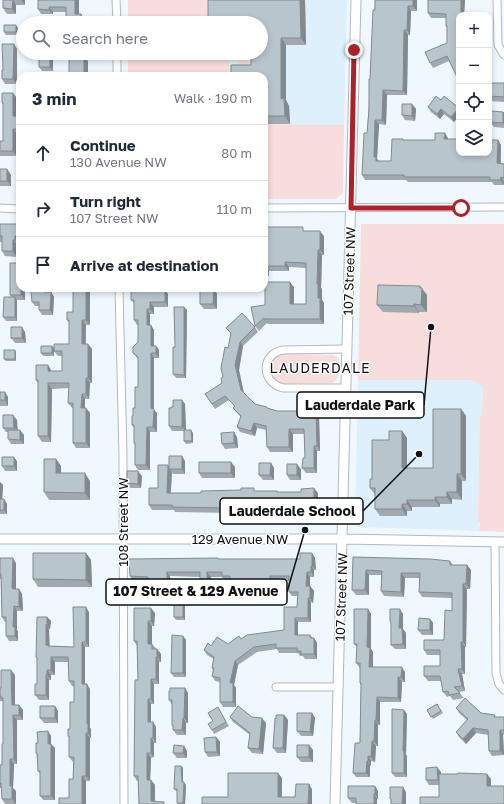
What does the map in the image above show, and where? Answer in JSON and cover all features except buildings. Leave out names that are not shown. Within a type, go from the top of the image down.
[{"type":"street","points":[[116,0],[116,16]]},
{"type":"street","name":"107 Street NW","points":[[335,804],[356,0]]},
{"type":"street","points":[[497,0],[498,45],[504,55]]},
{"type":"street","points":[[117,60],[117,72]]},
{"type":"street","points":[[268,208],[504,207]]},
{"type":"street","points":[[0,208],[16,209]]},
{"type":"street","name":"108 Street NW","points":[[119,292],[123,456],[122,539],[124,804]]},
{"type":"street","points":[[346,388],[283,388],[270,381],[266,368],[269,359],[279,350],[347,349]]},
{"type":"street","name":"129 Avenue NW","points":[[0,539],[342,539],[500,542]]},
{"type":"street","points":[[500,542],[496,673],[497,680],[503,689]]},
{"type":"street","points":[[276,687],[338,687]]},
{"type":"shaded area","points":[[128,0],[208,0],[207,16],[128,16]]},
{"type":"shaded area","points":[[208,0],[347,0],[344,125],[268,124],[268,72],[229,72],[230,60],[268,60],[268,16],[207,16]]},
{"type":"shaded area","points":[[128,60],[230,60],[229,72],[128,72]]},
{"type":"shaded area","points":[[238,60],[253,60],[253,67],[238,67]]},
{"type":"shaded area","points":[[268,124],[344,125],[343,193],[336,199],[268,199]]},
{"type":"shaded area","points":[[361,224],[504,224],[504,532],[479,531],[480,416],[482,416],[483,386],[471,380],[358,380]]},
{"type":"shaded area","points":[[280,354],[334,355],[339,359],[340,370],[337,379],[331,383],[281,384],[277,382],[272,374],[273,360]]},
{"type":"shaded area","points":[[358,380],[471,380],[483,386],[479,531],[359,527],[355,523]]},
{"type":"place","name":"Lauderdale Park","points":[[431,327]]},
{"type":"place","name":"Lauderdale School","points":[[419,454]]},
{"type":"place","name":"107 Street & 129 Avenue","points":[[305,530]]},
{"type":"district","name":"LAUDERDALE","points":[[320,368]]},
{"type":"route","points":[[354,50],[351,208],[461,208]]}]
